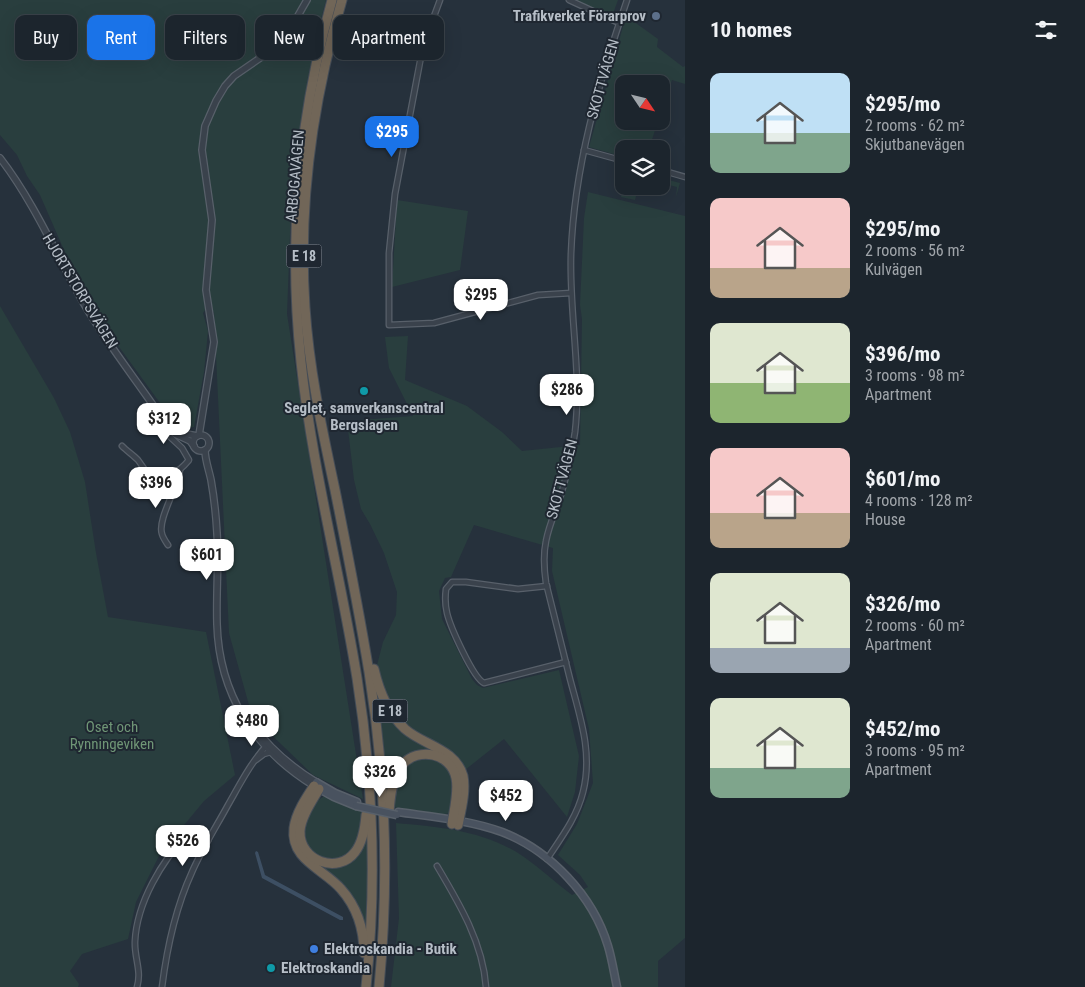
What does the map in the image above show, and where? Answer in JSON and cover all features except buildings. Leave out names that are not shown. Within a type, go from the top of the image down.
[{"type":"highway","name":"ARBOGAVÄGEN","points":[[332,0],[309,101],[302,148],[296,243],[297,306],[306,407],[358,683],[365,736],[370,805]]},
{"type":"highway","name":"ARBOGAVÄGEN","points":[[342,0],[316,108],[310,149],[304,255],[305,306],[310,363],[353,586]]},
{"type":"highway","name":"E 18","points":[[353,586],[375,712],[381,768],[384,822],[384,910],[379,987]]},
{"type":"highway","name":"E 18","points":[[353,586],[374,672],[387,706],[406,729],[420,740],[446,753],[455,760],[461,770],[464,787],[460,823]]},
{"type":"highway","name":"E 18","points":[[384,822],[389,813],[393,787],[399,770],[412,757],[424,754],[436,755],[442,758],[447,761],[454,771],[460,823]]},
{"type":"highway","name":"E 18","points":[[318,786],[304,818],[300,836],[307,853],[323,863],[341,862],[356,852],[363,835],[366,812],[370,805]]},
{"type":"highway","name":"E 18","points":[[318,786],[296,822],[294,833],[296,844],[304,859],[337,884],[352,903],[360,925],[364,960],[368,964]]},
{"type":"highway","name":"E 18","points":[[366,987],[372,886],[370,805]]},
{"type":"main road","points":[[318,786],[357,804],[397,814],[460,823],[502,832],[522,842],[547,859],[572,881],[584,896],[608,945],[617,987]]},
{"type":"street","points":[[195,448],[194,441],[198,436],[214,342],[206,290],[212,220],[202,150],[205,126],[225,86],[234,76],[279,45],[307,0]]},
{"type":"street","points":[[440,0],[423,46],[396,194],[389,254],[389,325],[439,322],[538,295],[571,293]]},
{"type":"street","points":[[570,0],[619,23]]},
{"type":"street","name":"SKOTTVÄGEN","points":[[547,859],[571,824],[583,794],[587,767],[585,737],[546,586],[544,563],[546,541],[568,468],[576,416],[577,368],[571,293],[574,203],[584,150],[627,0]]},
{"type":"street","points":[[584,150],[615,158]]},
{"type":"street","name":"HJORTSTORPSVÄGEN","points":[[0,158],[26,197],[92,317],[171,429]]},
{"type":"street","points":[[670,173],[685,177]]},
{"type":"street","points":[[195,448],[201,451],[205,450],[209,445],[203,410]]},
{"type":"street","points":[[171,429],[185,435],[204,435],[208,438]]},
{"type":"street","points":[[171,429],[177,435],[190,441],[210,474]]},
{"type":"street","points":[[122,446],[138,460],[152,477],[162,478],[180,470],[189,460],[182,448],[168,435],[171,429]]},
{"type":"street","points":[[205,450],[210,474],[217,534],[218,638],[227,682],[248,719],[271,752],[291,770],[318,786]]},
{"type":"street","points":[[168,545],[162,535],[161,528],[180,470]]},
{"type":"street","points":[[546,586],[518,589],[452,582],[446,589],[447,612],[451,627],[476,676],[484,683],[566,662]]},
{"type":"street","points":[[162,987],[168,946],[179,905],[192,872],[251,765],[267,745]]},
{"type":"street","points":[[267,745],[318,786]]},
{"type":"street","points":[[251,765],[264,754],[271,752]]},
{"type":"street","points":[[137,987],[139,977],[135,943],[149,889],[188,833],[196,833],[208,840]]},
{"type":"street","points":[[437,866],[467,919],[478,950],[486,987]]},
{"type":"green space","points":[[0,0],[326,0],[322,15],[255,15],[255,60],[312,60],[303,116],[293,156],[287,314],[363,799],[313,775],[252,716],[229,633],[214,312],[206,309],[203,313],[208,331],[204,372],[194,427],[179,429],[106,329],[88,300],[40,195],[27,176],[17,155],[0,135]]},
{"type":"green space","points":[[575,0],[618,0],[614,11],[607,15]]},
{"type":"green space","points":[[626,16],[658,39],[657,47],[683,67],[685,66],[685,84],[672,80],[670,86],[670,75],[615,75],[615,130],[655,130],[652,140],[615,140],[615,154],[589,147]]},
{"type":"green space","points":[[670,180],[680,183],[676,197],[677,187],[670,185]]},
{"type":"green space","points":[[588,192],[685,216],[685,938],[658,961],[658,987],[391,987],[399,918],[396,823],[463,832],[495,841],[524,857],[572,895],[588,887],[580,875],[558,855],[577,824],[593,783],[589,729],[552,571],[553,548],[474,525],[451,577],[445,578],[439,591],[442,619],[472,679],[483,688],[559,670],[579,756],[575,792],[567,817],[504,739],[465,770],[405,723],[390,702],[376,669],[383,642],[396,615],[397,592],[384,553],[361,509],[354,480],[347,421],[413,416],[389,368],[385,337],[408,336],[405,380],[467,406],[502,432],[522,451],[580,445],[582,319],[580,305],[584,218]]},
{"type":"green space","points":[[622,195],[636,195],[635,200],[621,197]]},
{"type":"green space","points":[[397,200],[468,211],[460,270],[392,287]]},
{"type":"green space","name":"Oset och Rynningeviken","points":[[0,306],[54,398],[70,432],[85,482],[108,617],[206,632],[235,775],[204,801],[160,854],[136,902],[128,939],[82,954],[70,971],[79,984],[78,987],[0,987]]},
{"type":"green space","points":[[378,693],[389,714],[442,754],[403,760],[388,796]]},
{"type":"green space","points":[[434,757],[450,769],[454,786],[450,813],[440,815],[392,807],[398,780],[403,768],[413,760]]},
{"type":"green space","points":[[323,797],[328,797],[363,812],[360,834],[355,846],[346,855],[336,860],[326,860],[316,856],[309,848],[306,838],[306,826],[311,812],[317,801]]},
{"type":"green space","points":[[368,831],[366,935],[362,918],[313,861],[341,866]]},
{"type":"water","points":[[256,851],[258,852],[265,875],[343,917],[343,920],[262,878]]},
{"type":"place","name":"Trafikverket Förarprov","points":[[656,16]]},
{"type":"place","name":"Seglet, samverkanscentral Bergslagen","points":[[364,391]]},
{"type":"place","name":"Elektroskandia - Butik","points":[[314,949]]},
{"type":"place","name":"Elektroskandia","points":[[271,968]]}]
